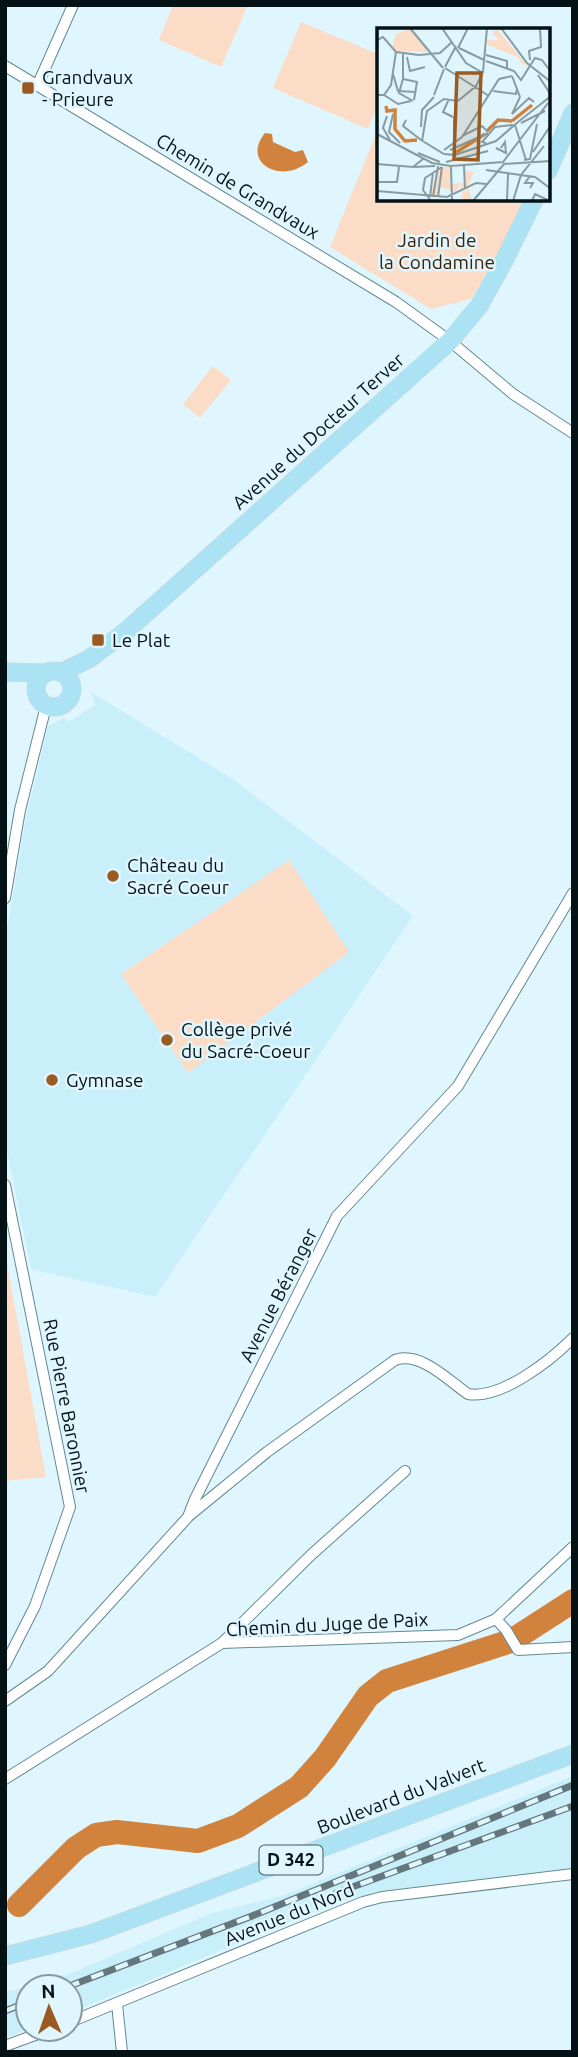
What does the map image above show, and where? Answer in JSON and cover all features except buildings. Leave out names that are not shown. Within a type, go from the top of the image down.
[{"type":"main road","points":[[550,168],[568,143],[573,114]]},
{"type":"main road","name":"Avenue du Docteur Terver","points":[[67,680],[89,659],[125,632],[450,341],[479,306],[534,201]]},
{"type":"main road","points":[[56,670],[67,680],[72,694],[64,704],[52,708],[5,673],[44,673],[56,670]]},
{"type":"main road","points":[[41,699],[36,682],[44,673]]},
{"type":"main road","name":"Boulevard du Valvert","points":[[5,1956],[46,1948],[103,1930],[573,1754]]},
{"type":"street","points":[[38,84],[73,5]]},
{"type":"street","name":"Chemin de Grandvaux","points":[[5,66],[396,302],[450,341],[513,394],[573,433]]},
{"type":"street","points":[[5,898],[41,699]]},
{"type":"street","name":"Avenue Béranger","points":[[5,1701],[48,1671],[187,1517],[337,1216],[458,1086],[573,893]]},
{"type":"street","name":"Rue Pierre Baronnier","points":[[5,1185],[70,1507],[35,1606],[5,1665]]},
{"type":"street","points":[[187,1517],[267,1452],[395,1360],[405,1357],[417,1359],[468,1394],[477,1396],[517,1381],[573,1338]]},
{"type":"street","points":[[222,1643],[311,1555],[405,1471]]},
{"type":"street","name":"Chemin du Juge de Paix","points":[[5,1779],[222,1643],[458,1635],[496,1619],[573,1547]]},
{"type":"street","points":[[496,1619],[518,1650],[573,1647]]},
{"type":"street","name":"Avenue du Nord","points":[[84,2017],[363,1902],[382,1897],[573,1874]]},
{"type":"street","points":[[117,2004],[122,2052]]},
{"type":"shaded area","points":[[265,133],[272,134],[273,142],[295,152],[303,150],[308,162],[297,169],[286,171],[267,167],[258,153]]},
{"type":"shaded area","name":"Collège privé du Sacré-Coeur","points":[[91,692],[233,779],[413,916],[155,1297],[31,1269],[5,1140],[5,941],[26,818],[48,726],[64,718],[69,722],[95,705]]},
{"type":"shaded area","points":[[573,1776],[573,1869],[380,1891],[335,1903],[84,2007],[84,1973],[71,1973],[212,1913],[285,1895]]},
{"type":"shaded area","points":[[14,1990],[14,2034],[5,2038],[5,1992]]},
{"type":"green space","points":[[173,5],[248,5],[221,67],[159,40]]},
{"type":"green space","points":[[301,22],[377,54],[377,107],[368,129],[273,88]]},
{"type":"green space","name":"Jardin de la Condamine","points":[[377,131],[377,201],[523,201],[494,261],[471,299],[431,309],[330,247]]},
{"type":"green space","points":[[213,366],[231,380],[200,418],[183,404]]},
{"type":"green space","points":[[289,860],[349,952],[188,1073],[121,974]]},
{"type":"green space","points":[[5,1252],[46,1477],[5,1481]]},
{"type":"waterway","points":[[19,1905],[76,1848],[96,1835],[117,1832],[198,1841],[238,1826],[299,1787],[325,1758],[368,1696],[387,1681],[511,1641],[573,1601]]},
{"type":"railway","points":[[84,1980],[257,1914],[573,1785]]},
{"type":"railway","points":[[336,1893],[573,1806]]},
{"type":"railway","points":[[5,2011],[14,2007]]},
{"type":"place","name":"Grandvaux - Prieure","points":[[28,88]]},
{"type":"place","name":"Le Plat","points":[[98,640]]},
{"type":"place","name":"Château du Sacré Coeur","points":[[113,876]]},
{"type":"place","name":"Collège privé du Sacré-Coeur","points":[[167,1040]]},
{"type":"place","name":"Gymnase","points":[[52,1080]]}]
